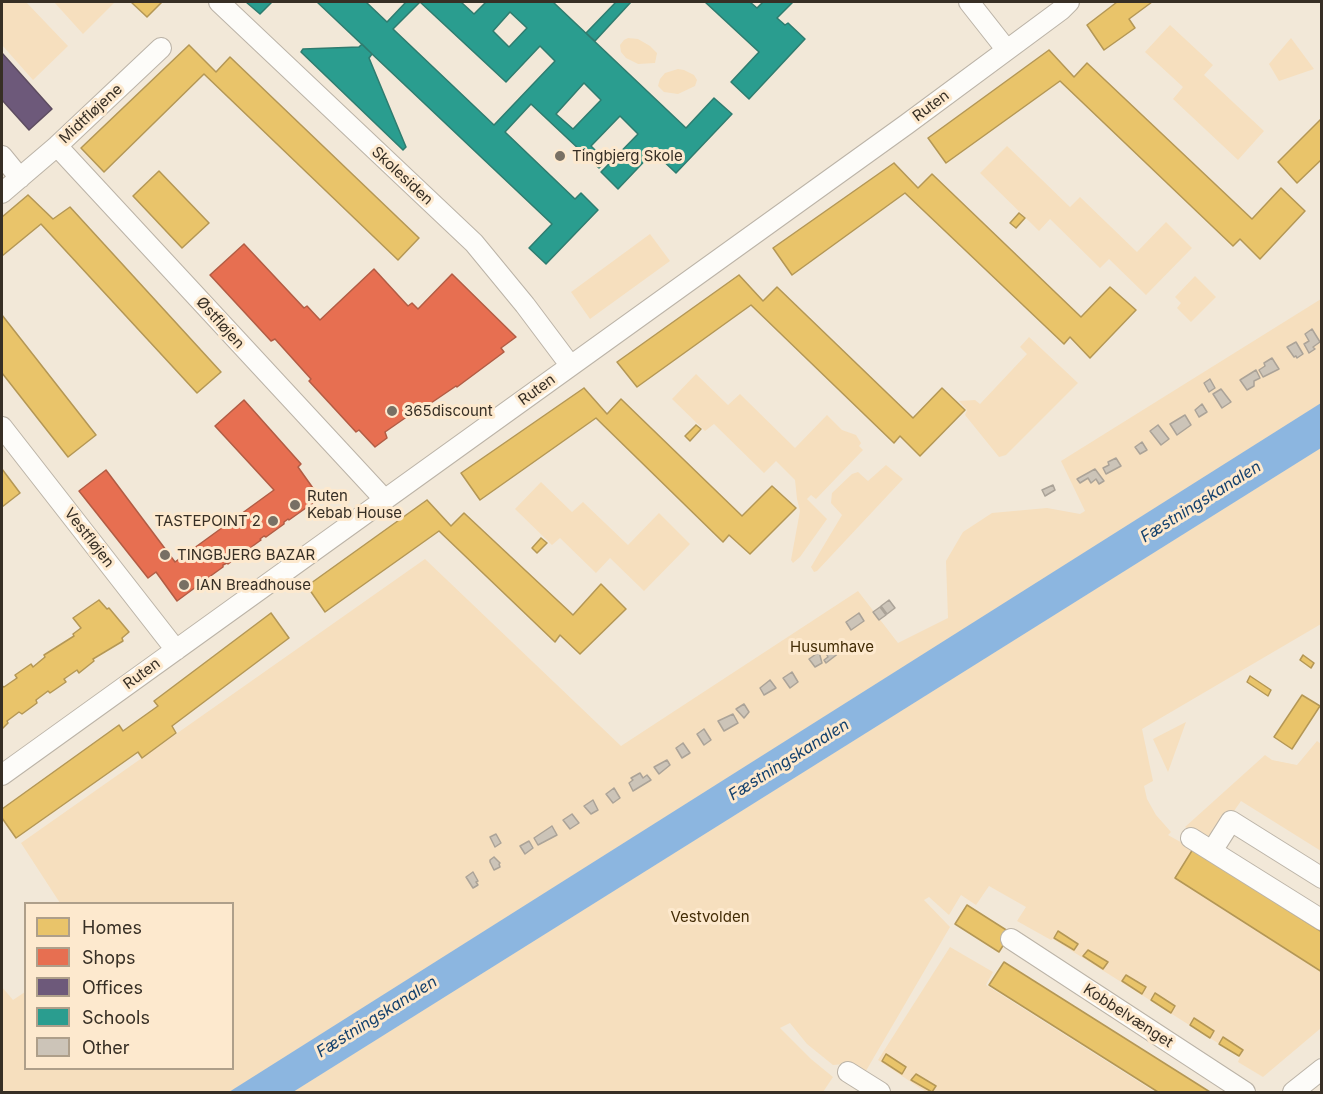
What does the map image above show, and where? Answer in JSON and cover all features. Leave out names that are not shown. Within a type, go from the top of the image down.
[{"type":"street","name":"Skolesiden","points":[[219,2],[474,243],[570,365]]},
{"type":"street","points":[[969,2],[1006,49]]},
{"type":"street","name":"Ruten","points":[[2,775],[907,124],[1069,2]]},
{"type":"street","name":"Midtfløjene","points":[[2,193],[57,146],[161,48]]},
{"type":"street","name":"Østfløjen","points":[[57,146],[385,500]]},
{"type":"street","points":[[2,156],[20,178]]},
{"type":"street","name":"Vestfløjen","points":[[2,427],[176,650]]},
{"type":"street","points":[[1212,851],[1231,821],[1322,878]]},
{"type":"street","points":[[1191,838],[1322,920]]},
{"type":"street","name":"Kobbelvænget","points":[[1011,939],[1245,1092]]},
{"type":"street","points":[[1293,1092],[1322,1068]]},
{"type":"street","points":[[848,1072],[880,1092]]},
{"type":"green space","points":[[2,2],[26,2],[68,46],[33,80],[2,45]]},
{"type":"green space","points":[[54,2],[115,2],[83,34]]},
{"type":"green space","points":[[1170,25],[1213,65],[1204,75],[1264,131],[1238,160],[1173,99],[1183,87],[1145,52]]},
{"type":"green space","points":[[628,38],[638,39],[650,46],[657,53],[655,63],[638,64],[626,58],[621,52],[620,45]]},
{"type":"green space","points":[[1291,38],[1314,69],[1279,81],[1269,64]]},
{"type":"green space","points":[[678,69],[694,75],[697,80],[695,86],[678,94],[664,92],[658,86],[660,79],[665,73]]},
{"type":"green space","points":[[1007,146],[1070,207],[1080,197],[1137,252],[1166,222],[1192,248],[1146,295],[1109,259],[1100,268],[1050,219],[1039,231],[980,173]]},
{"type":"green space","points":[[650,234],[670,261],[590,319],[571,292]]},
{"type":"green space","points":[[1195,276],[1216,297],[1191,322],[1177,308],[1181,303],[1175,297]]},
{"type":"green space","points":[[1321,299],[1321,624],[1142,729],[1153,781],[1144,786],[1147,799],[1156,815],[1171,832],[1168,835],[1193,849],[1176,878],[1321,972],[1321,1028],[1263,1077],[1238,1062],[1240,1057],[1053,939],[1017,921],[1026,907],[989,886],[976,905],[961,895],[949,915],[929,897],[924,900],[950,927],[863,1076],[845,1064],[833,1065],[807,1044],[790,1023],[780,1028],[833,1077],[823,1092],[2,1092],[2,987],[13,1000],[24,993],[24,1070],[234,1070],[234,902],[59,902],[21,843],[425,559],[621,746],[858,591],[898,643],[948,618],[946,561],[963,532],[992,513],[1047,508],[1080,514],[1085,511],[1061,461]]},
{"type":"green space","points":[[1029,337],[1078,383],[1006,455],[999,457],[965,415],[967,410],[959,401],[975,400],[980,404],[1027,354],[1020,347]]},
{"type":"green space","points":[[696,374],[728,405],[740,394],[795,448],[827,415],[842,430],[856,435],[861,443],[859,446],[863,450],[816,499],[811,495],[807,499],[827,519],[800,557],[793,563],[791,560],[800,511],[795,480],[776,461],[764,473],[714,424],[705,431],[672,399]]},
{"type":"green space","points":[[886,465],[903,479],[814,572],[811,567],[842,515],[831,503],[832,493],[852,474],[858,472],[868,481]]},
{"type":"green space","points":[[541,482],[572,512],[583,502],[628,545],[659,513],[690,544],[644,591],[610,558],[596,573],[560,538],[552,545],[515,509]]},
{"type":"green space","points":[[1186,722],[1168,772],[1153,739]]},
{"type":"green space","points":[[1317,741],[1321,744],[1321,851],[1241,801],[1211,844],[1185,827],[1265,755],[1272,760],[1297,765]]},
{"type":"green space","points":[[950,947],[993,972],[986,985],[1155,1092],[926,1092],[878,1060]]},
{"type":"water","name":"Fæstningskanalen","points":[[1321,403],[1321,448],[293,1092],[229,1092]]},
{"type":"building: Homes","points":[[131,2],[162,2],[147,17]]},
{"type":"building: Homes","points":[[1117,2],[1152,2],[1129,19],[1135,28],[1104,50],[1087,25]]},
{"type":"building: Homes","points":[[189,45],[216,72],[230,57],[419,238],[398,260],[204,74],[104,172],[81,148]]},
{"type":"building: Homes","points":[[1049,50],[1074,77],[1087,63],[1252,219],[1281,188],[1305,211],[1260,259],[1240,239],[1233,246],[1060,81],[946,163],[928,138]]},
{"type":"building: Homes","points":[[1322,118],[1322,159],[1297,183],[1278,162]]},
{"type":"building: Homes","points":[[894,163],[918,188],[932,174],[1081,317],[1110,287],[1136,310],[1090,358],[1070,337],[1064,344],[905,193],[792,275],[773,248]]},
{"type":"building: Homes","points":[[159,171],[209,223],[182,248],[133,196]]},
{"type":"building: Homes","points":[[28,195],[53,219],[70,207],[221,372],[197,393],[41,224],[2,256],[2,217]]},
{"type":"building: Homes","points":[[1019,213],[1025,218],[1016,228],[1010,223]]},
{"type":"building: Homes","points":[[739,275],[763,301],[777,287],[913,418],[942,388],[965,410],[920,456],[900,436],[894,443],[751,305],[637,387],[617,362]]},
{"type":"building: Homes","points":[[2,315],[96,435],[68,457],[2,373]]},
{"type":"building: Homes","points":[[584,388],[607,414],[621,399],[742,516],[772,486],[796,508],[750,554],[729,535],[723,542],[596,418],[480,500],[461,473]]},
{"type":"building: Homes","points":[[696,425],[701,429],[690,441],[685,436]]},
{"type":"building: Homes","points":[[2,469],[20,493],[2,507]]},
{"type":"building: Homes","points":[[427,500],[451,526],[464,513],[573,615],[601,584],[626,609],[580,654],[560,635],[555,642],[439,531],[325,612],[307,586]]},
{"type":"building: Homes","points":[[541,538],[547,543],[537,553],[532,548]]},
{"type":"building: Homes","points":[[99,600],[107,609],[109,608],[129,632],[122,638],[123,641],[93,659],[94,661],[79,673],[77,670],[64,679],[66,682],[50,693],[48,691],[22,714],[19,712],[7,721],[8,723],[2,729],[2,686],[4,687],[17,678],[15,675],[31,664],[33,667],[45,657],[44,655],[74,636],[73,634],[81,628],[73,618]]},
{"type":"building: Homes","points":[[271,613],[289,638],[172,726],[176,733],[142,758],[138,752],[16,838],[2,818],[2,809],[119,725],[123,731],[158,706],[154,701]]},
{"type":"building: Homes","points":[[1303,655],[1314,663],[1311,668],[1300,660]]},
{"type":"building: Homes","points":[[1250,676],[1271,690],[1268,696],[1247,682]]},
{"type":"building: Homes","points":[[1302,695],[1320,706],[1292,749],[1274,737]]},
{"type":"building: Homes","points":[[1193,849],[1322,932],[1322,972],[1175,878]]},
{"type":"building: Homes","points":[[967,905],[1011,933],[999,952],[955,924]]},
{"type":"building: Homes","points":[[1058,931],[1078,944],[1074,950],[1054,938]]},
{"type":"building: Homes","points":[[1088,950],[1108,962],[1103,969],[1083,956]]},
{"type":"building: Homes","points":[[1004,962],[1210,1092],[1158,1092],[989,985]]},
{"type":"building: Homes","points":[[1126,975],[1146,987],[1142,994],[1122,981]]},
{"type":"building: Homes","points":[[1155,993],[1175,1006],[1171,1013],[1151,1000]]},
{"type":"building: Homes","points":[[1194,1018],[1214,1031],[1210,1038],[1190,1025]]},
{"type":"building: Homes","points":[[1223,1037],[1243,1050],[1239,1056],[1219,1044]]},
{"type":"building: Homes","points":[[886,1054],[906,1067],[902,1074],[882,1061]]},
{"type":"building: Homes","points":[[916,1074],[936,1086],[932,1092],[911,1080]]},
{"type":"building: Shops","points":[[244,244],[304,308],[307,306],[320,320],[374,269],[408,306],[412,303],[418,309],[452,274],[516,337],[501,348],[504,352],[457,387],[385,432],[387,438],[375,447],[359,430],[356,432],[309,381],[311,379],[275,339],[271,341],[210,275]]},
{"type":"building: Shops","points":[[244,400],[301,464],[298,467],[320,498],[199,582],[200,584],[177,601],[156,572],[148,578],[79,491],[106,470],[175,562],[274,490],[215,426]]},
{"type":"building: Offices","points":[[2,53],[52,109],[29,130],[2,100]]},
{"type":"building: Schools","points":[[246,2],[272,2],[260,14]]},
{"type":"building: Schools","points":[[317,2],[366,2],[387,22],[406,2],[420,2],[461,2],[474,14],[486,2],[553,2],[686,128],[714,98],[732,114],[676,173],[658,156],[660,155],[655,150],[618,189],[601,172],[638,134],[620,116],[591,146],[606,161],[599,168],[531,104],[505,132],[575,199],[581,193],[598,210],[546,264],[529,248],[552,224]],"holes":[[[420,2],[506,82],[540,46],[555,61],[494,125],[393,29]],[[510,12],[527,28],[509,47],[493,31]],[[584,83],[601,100],[573,129],[556,114]]]},
{"type":"building: Schools","points":[[616,2],[631,2],[595,41],[586,33]]},
{"type":"building: Schools","points":[[705,2],[750,2],[757,8],[763,2],[793,2],[777,18],[785,25],[788,23],[805,39],[749,99],[731,82],[759,52]]},
{"type":"building: Schools","points":[[362,44],[372,54],[369,58],[406,147],[403,150],[301,52],[303,49],[359,47]]},
{"type":"building: Other","points":[[1312,329],[1320,342],[1309,353],[1304,344],[1309,341],[1305,334]]},
{"type":"building: Other","points":[[1296,342],[1303,354],[1297,358],[1287,347]]},
{"type":"building: Other","points":[[1272,358],[1279,369],[1263,377],[1259,370]]},
{"type":"building: Other","points":[[1256,370],[1260,378],[1254,381],[1254,386],[1247,390],[1240,380]]},
{"type":"building: Other","points":[[1210,379],[1215,388],[1209,392],[1204,383]]},
{"type":"building: Other","points":[[1221,389],[1231,402],[1222,408],[1213,394]]},
{"type":"building: Other","points":[[1202,404],[1207,412],[1199,417],[1195,410]]},
{"type":"building: Other","points":[[1185,415],[1191,425],[1177,435],[1170,424]]},
{"type":"building: Other","points":[[1158,425],[1169,439],[1161,445],[1150,431]]},
{"type":"building: Other","points":[[1142,442],[1147,450],[1140,454],[1135,447]]},
{"type":"building: Other","points":[[1116,458],[1121,466],[1106,474],[1103,468]]},
{"type":"building: Other","points":[[1095,469],[1104,481],[1099,484],[1096,479],[1091,483],[1088,478],[1080,483],[1077,479]]},
{"type":"building: Other","points":[[1053,485],[1055,490],[1045,496],[1042,490]]},
{"type":"building: Other","points":[[889,600],[895,608],[887,614],[881,606]]},
{"type":"building: Other","points":[[880,607],[886,615],[879,620],[873,612]]},
{"type":"building: Other","points":[[859,613],[864,621],[851,630],[846,622]]},
{"type":"building: Other","points":[[839,642],[844,649],[826,663],[824,660],[828,657],[824,650]]},
{"type":"building: Other","points":[[819,652],[822,663],[815,667],[809,659]]},
{"type":"building: Other","points":[[792,672],[798,682],[790,688],[783,678]]},
{"type":"building: Other","points":[[770,680],[776,688],[764,695],[760,688]]},
{"type":"building: Other","points":[[744,704],[749,712],[744,718],[736,709]]},
{"type":"building: Other","points":[[733,714],[738,723],[724,731],[718,721]]},
{"type":"building: Other","points":[[704,729],[711,740],[704,745],[697,734]]},
{"type":"building: Other","points":[[683,743],[690,753],[682,758],[676,748]]},
{"type":"building: Other","points":[[667,760],[670,765],[659,774],[654,767]]},
{"type":"building: Other","points":[[640,773],[643,778],[647,775],[651,780],[633,791],[629,783],[633,780],[631,778]]},
{"type":"building: Other","points":[[614,788],[620,798],[613,803],[606,794]]},
{"type":"building: Other","points":[[593,800],[598,810],[591,814],[584,806]]},
{"type":"building: Other","points":[[572,814],[579,823],[570,829],[563,820]]},
{"type":"building: Other","points":[[552,826],[557,835],[538,845],[534,838]]},
{"type":"building: Other","points":[[496,834],[501,843],[495,847],[490,837]]},
{"type":"building: Other","points":[[529,841],[533,848],[525,854],[520,846]]},
{"type":"building: Other","points":[[494,857],[500,863],[500,867],[494,870],[490,860]]},
{"type":"building: Other","points":[[473,872],[478,885],[473,888],[466,877]]},
{"type":"place","name":"Tingbjerg Skole","points":[[560,156]]},
{"type":"place","name":"365discount","points":[[392,411]]},
{"type":"place","name":"Ruten Kebab House","points":[[295,505]]},
{"type":"place","name":"TASTEPOINT 2","points":[[273,521]]},
{"type":"place","name":"TINGBJERG BAZAR","points":[[165,555]]},
{"type":"place","name":"IAN Breadhouse","points":[[184,585]]},
{"type":"park label","name":"Husumhave","points":[[832,647]]},
{"type":"park label","name":"Vestvolden","points":[[710,917]]}]
